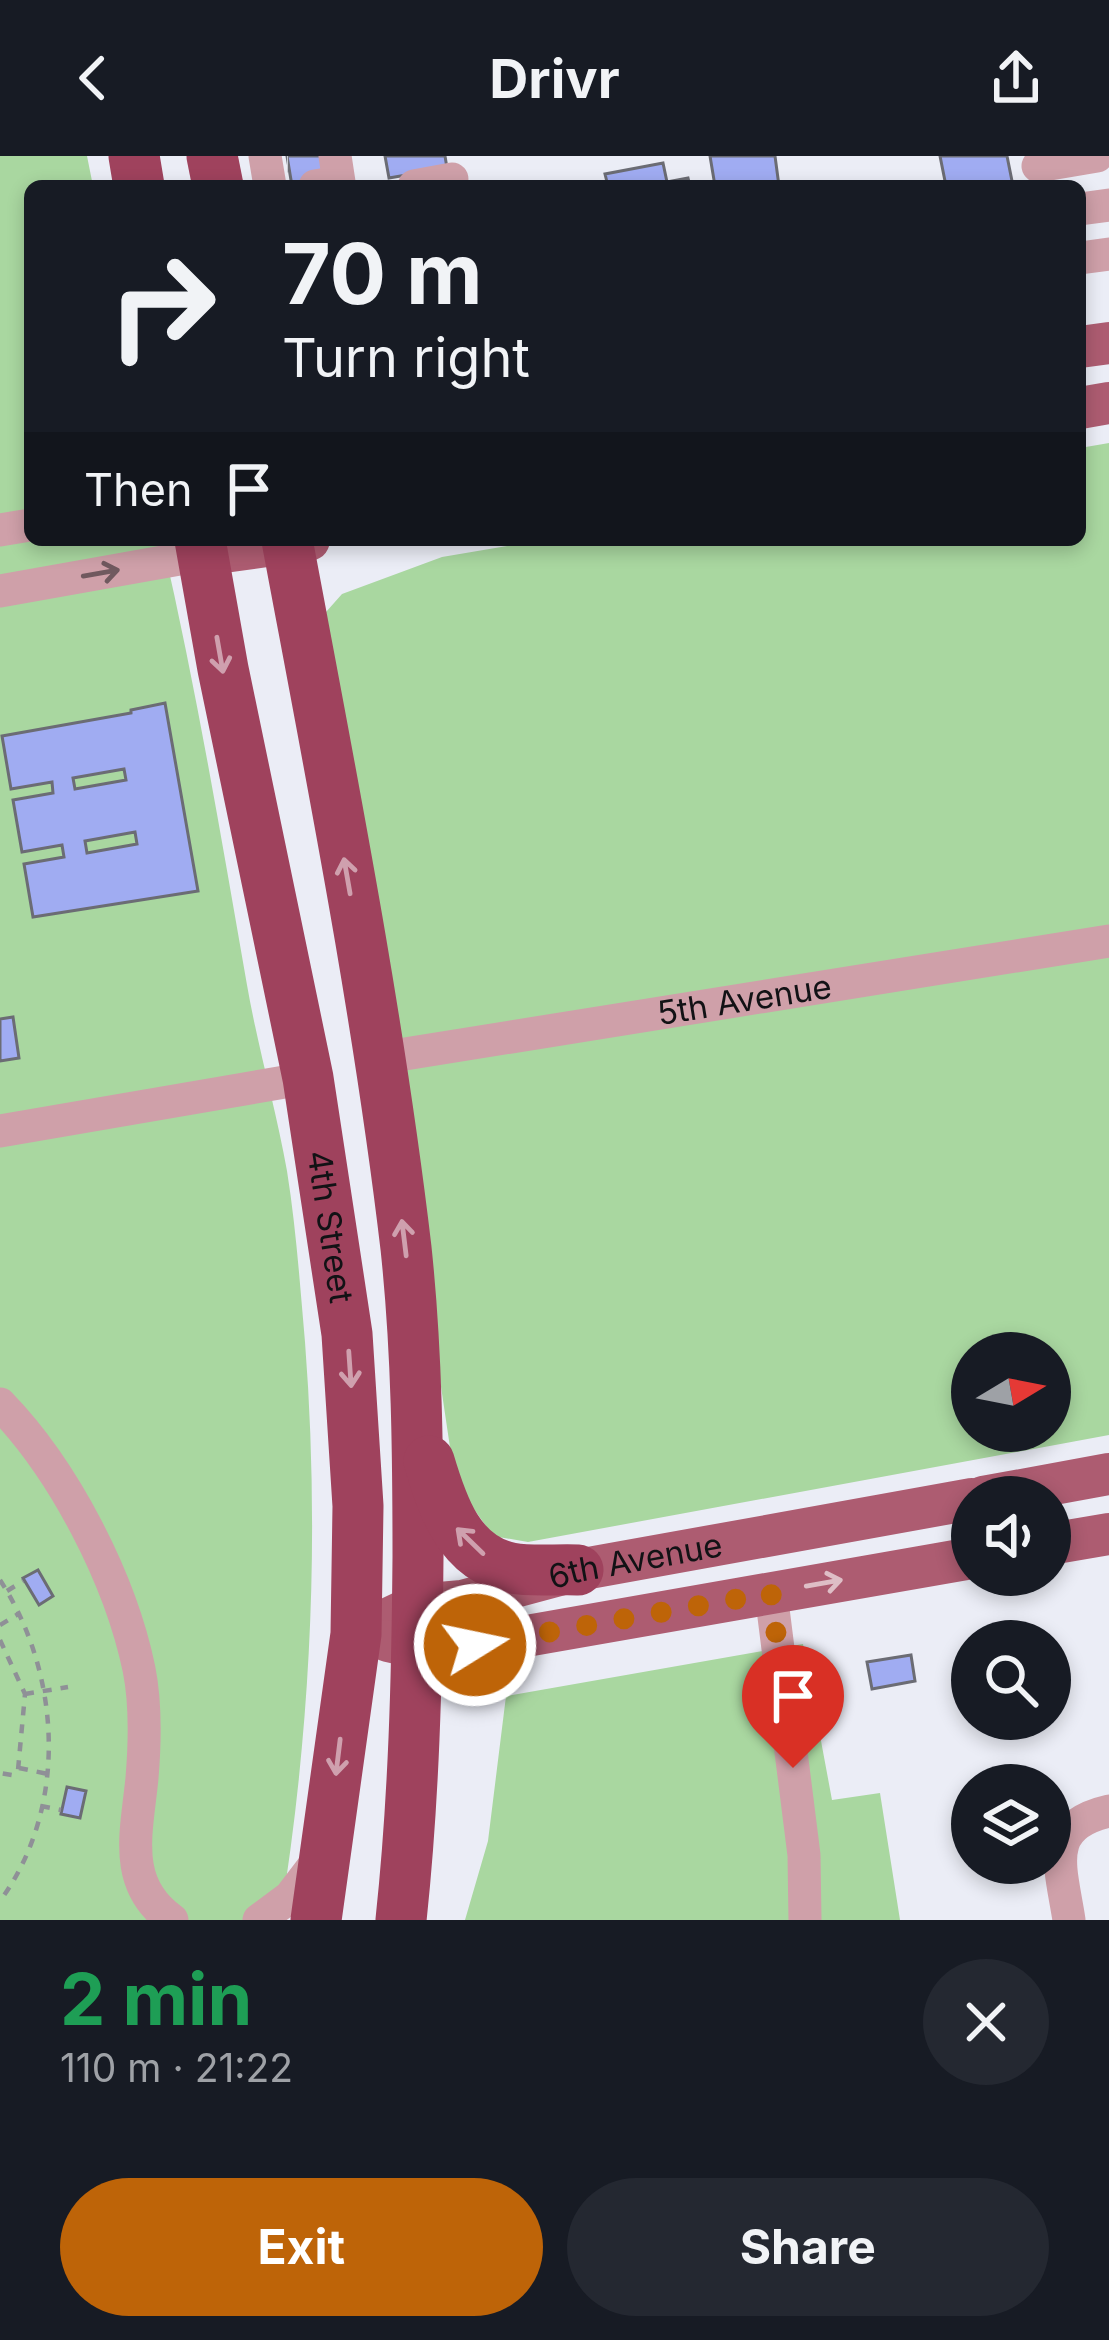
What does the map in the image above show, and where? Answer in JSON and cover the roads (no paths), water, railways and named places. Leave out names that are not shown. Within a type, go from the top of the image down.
[{"type":"highway","name":"4th Street","points":[[296,546],[380,1058],[406,1252],[418,1424],[418,1627],[410,1820],[400,1920]]},
{"type":"highway","name":"4th Street","points":[[201,548],[308,1078],[347,1334],[358,1506],[356,1634],[316,1920]]},
{"type":"highway","points":[[418,1424],[445,1514],[473,1550],[508,1568],[578,1570]]},
{"type":"main road","points":[[1071,1481],[1109,1474]]},
{"type":"main road","name":"6th Avenue","points":[[418,1627],[462,1601],[578,1570],[951,1503]]},
{"type":"main road","points":[[1071,1540],[1109,1534]]},
{"type":"main road","name":"6th Avenue","points":[[356,1634],[418,1627],[475,1645],[951,1562]]},
{"type":"street","points":[[1038,170],[1097,156]]},
{"type":"street","points":[[447,180],[452,179]]},
{"type":"street","points":[[0,591],[201,548]]},
{"type":"street","name":"5th Avenue","points":[[380,1058],[1109,941]]},
{"type":"street","points":[[0,1131],[308,1078]]},
{"type":"street","points":[[0,1404],[35,1444],[76,1512],[123,1610],[134,1647],[145,1744],[134,1846],[141,1920]]},
{"type":"street","points":[[771,1593],[804,1855],[805,1920]]},
{"type":"street","points":[[1069,1920],[1059,1854],[1067,1828],[1085,1816],[1109,1811]]},
{"type":"street","points":[[259,1920],[290,1897],[326,1847]]},
{"type":"street","points":[[139,1879],[154,1904],[172,1920]]}]
